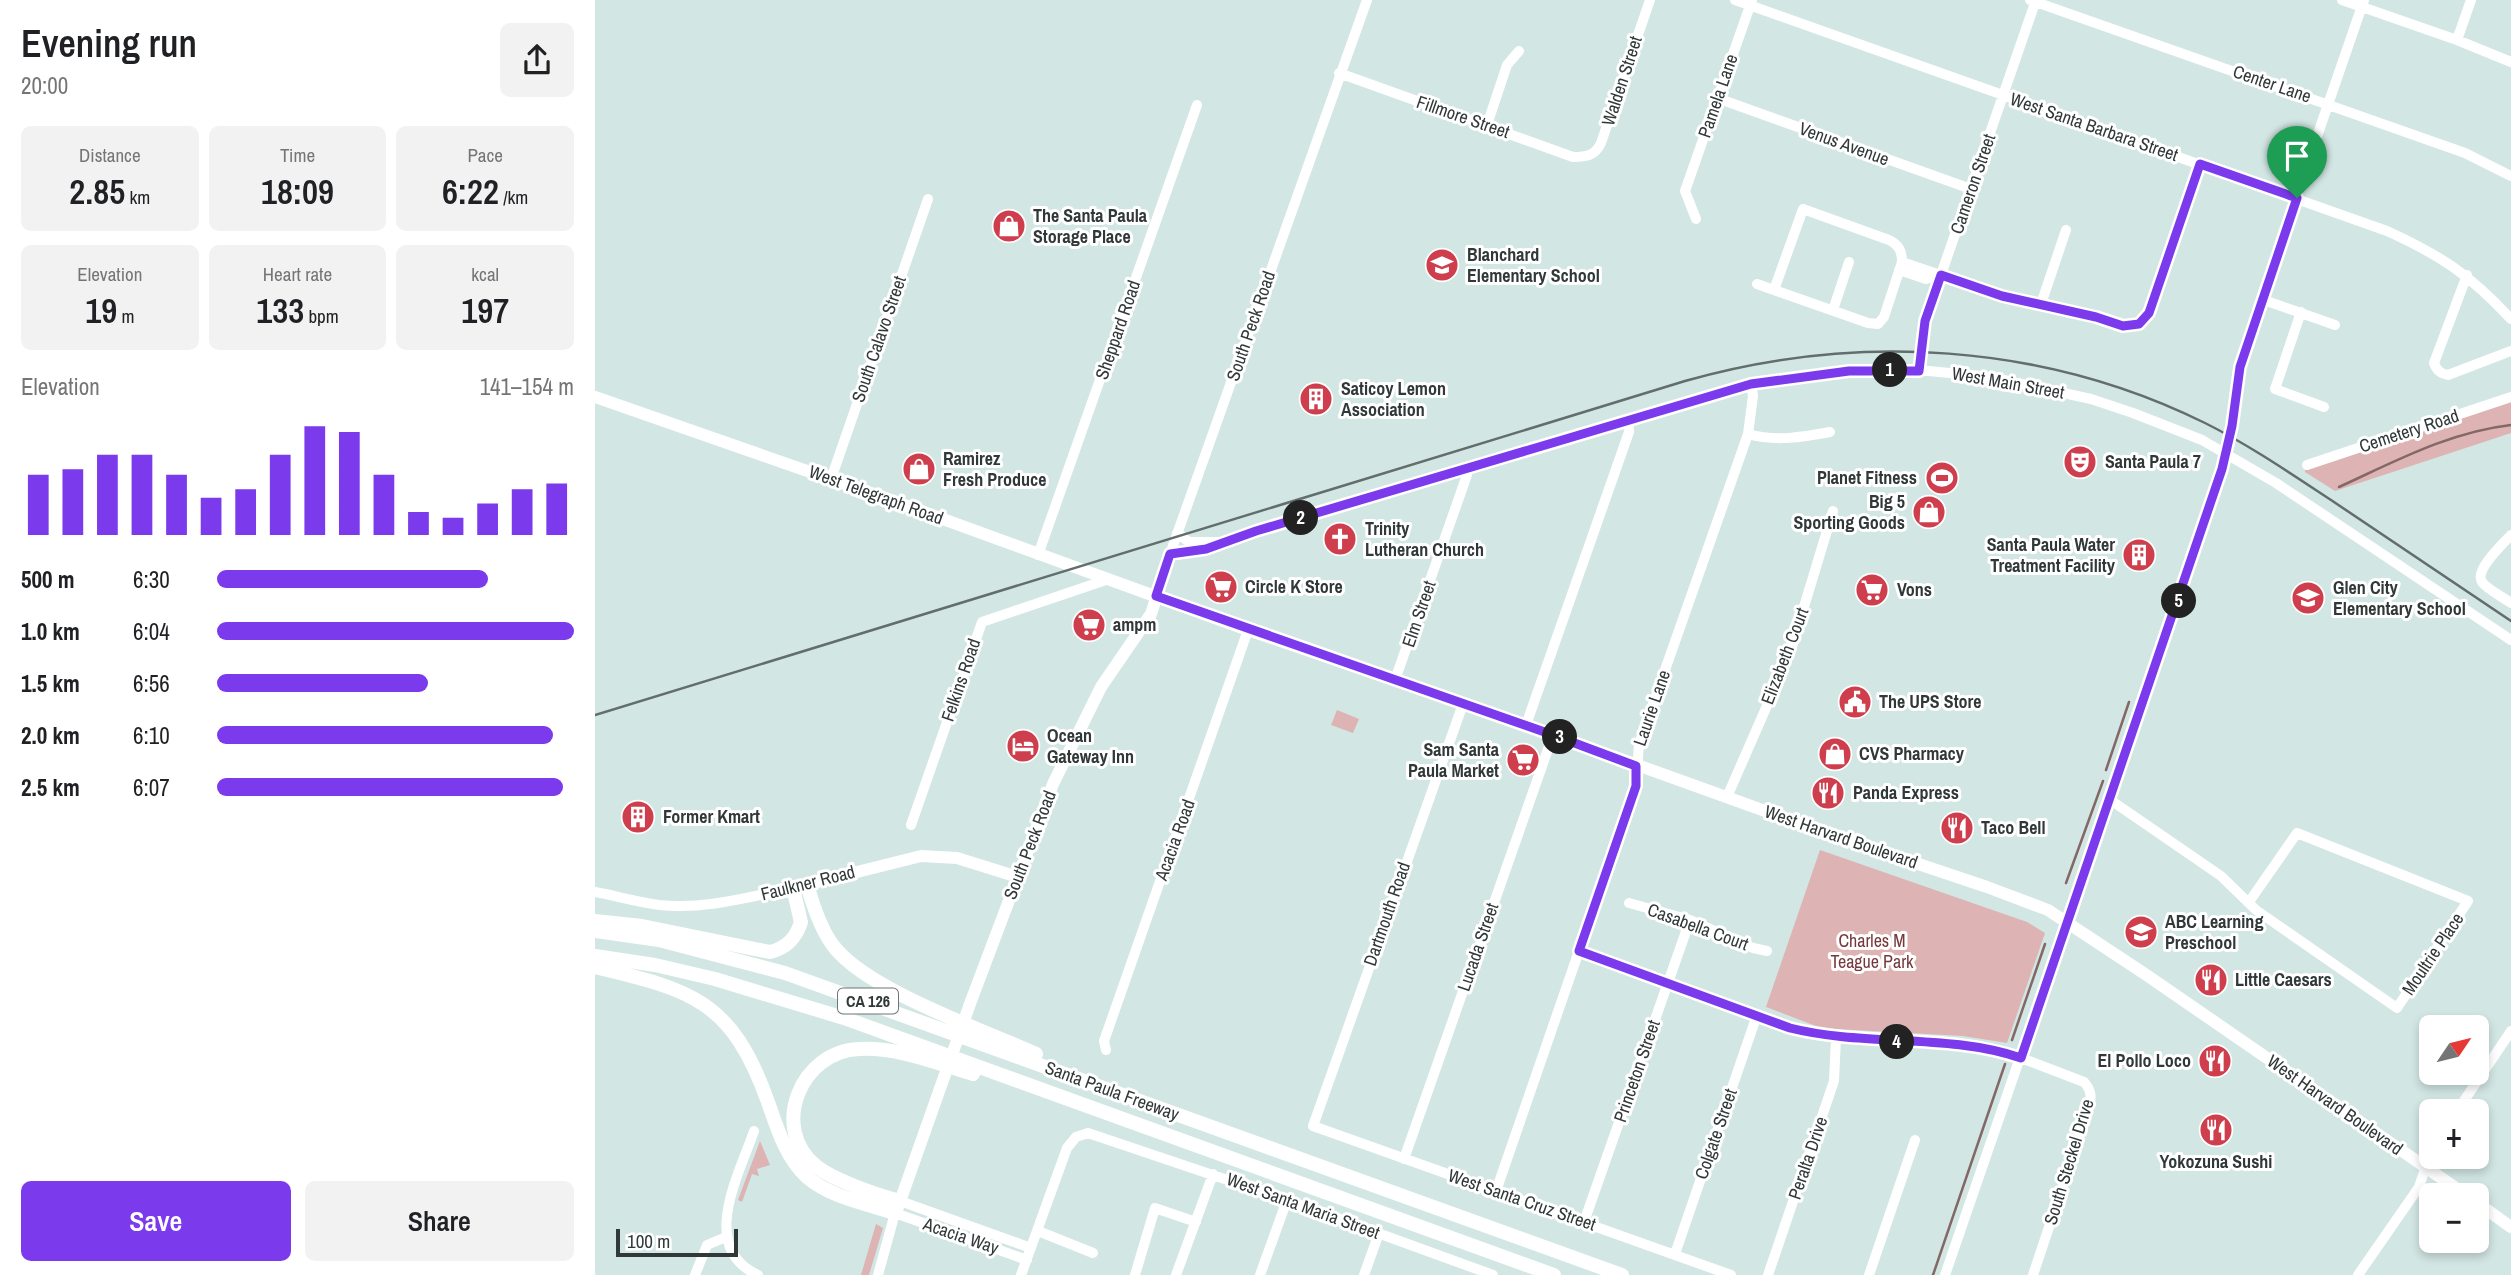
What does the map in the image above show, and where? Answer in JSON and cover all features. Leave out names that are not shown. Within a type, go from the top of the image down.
[{"type":"highway","points":[[595,921],[642,926],[770,952],[786,946],[800,927],[800,886]]},
{"type":"highway","points":[[800,886],[831,943],[846,960],[866,975],[925,1005],[1133,1098]]},
{"type":"highway","name":"Santa Paula Freeway","points":[[595,931],[659,940],[785,973],[1622,1275]]},
{"type":"highway","name":"Santa Paula Freeway","points":[[595,956],[703,976],[844,1018],[1554,1275]]},
{"type":"highway","points":[[595,967],[684,992],[718,1016],[733,1030],[749,1058],[775,1123],[800,1170],[829,1190],[897,1207]]},
{"type":"highway","points":[[897,1207],[826,1173],[808,1158],[798,1142],[793,1119],[796,1095],[810,1072],[836,1053],[860,1048],[900,1054],[1083,1104]]},
{"type":"main road","name":"West Telegraph Road","points":[[595,397],[1156,596]]},
{"type":"main road","name":"South Peck Road","points":[[897,1207],[1053,784],[1104,681],[1151,614],[1170,554]]},
{"type":"main road","name":"West Harvard Boulevard","points":[[1156,596],[2048,910],[2419,1163]]},
{"type":"main road","name":"Faulkner Road","points":[[800,886],[921,856],[957,858],[1019,877]]},
{"type":"main road","name":"West Harvard Boulevard","points":[[2428,1169],[2448,1183]]},
{"type":"main road","points":[[2489,1211],[2511,1227]]},
{"type":"street","name":"South Peck Road","points":[[1170,554],[1367,0]]},
{"type":"street","name":"Walden Street","points":[[1588,156],[1598,149],[1601,143],[1650,0]]},
{"type":"street","name":"West Santa Barbara Street","points":[[1735,0],[1751,3],[2397,235],[2427,249],[2467,275],[2511,319]]},
{"type":"street","points":[[2342,0],[2363,4],[2511,62]]},
{"type":"street","points":[[2457,40],[2471,0]]},
{"type":"street","name":"Cameron Street","points":[[1919,371],[1925,321],[2034,1]]},
{"type":"street","name":"Center Lane","points":[[2034,1],[2465,153],[2511,177]]},
{"type":"street","name":"Pamela Lane","points":[[1696,219],[1685,191],[1751,3]]},
{"type":"street","points":[[1945,1275],[2181,594],[2222,469],[2232,426],[2240,367],[2363,4]]},
{"type":"street","points":[[1487,125],[1507,65],[1519,51]]},
{"type":"street","name":"Fillmore Street","points":[[1339,73],[1573,157],[1588,156]]},
{"type":"street","name":"Venus Avenue","points":[[1717,98],[1971,189]]},
{"type":"street","name":"Sheppard Road","points":[[1038,555],[1197,105]]},
{"type":"street","points":[[1901,266],[1926,279],[1941,275],[2002,296],[2096,317],[2123,326],[2139,324],[2149,313],[2200,164]]},
{"type":"street","name":"South Calavo Street","points":[[831,479],[927,199]]},
{"type":"street","points":[[1757,284],[1774,290],[1833,310],[1878,324],[1884,317],[1901,266],[1900,248],[1889,240],[1803,209],[1774,290]]},
{"type":"street","points":[[2041,304],[2066,230]]},
{"type":"street","points":[[1833,310],[1849,262]]},
{"type":"street","points":[[2467,275],[2434,363],[2436,369],[2441,374],[2448,375],[2511,351]]},
{"type":"street","points":[[2261,299],[2335,325]]},
{"type":"street","points":[[2301,312],[2275,389],[2324,407]]},
{"type":"street","name":"West Main Street","points":[[1170,554],[1206,549],[1256,531],[1467,467],[1751,384],[1849,371],[1919,371],[1990,377],[2091,399],[2202,440],[2276,482],[2511,640]]},
{"type":"street","name":"Laurie Lane","points":[[1496,1191],[1636,786],[1639,744],[1748,435],[1753,396],[1751,384]]},
{"type":"street","name":"Cemetery Road","points":[[2307,465],[2511,397]]},
{"type":"street","points":[[1526,725],[1625,445],[1629,432],[1628,420]]},
{"type":"street","points":[[1748,435],[1778,439],[1830,432]]},
{"type":"street","name":"Elm Street","points":[[1395,680],[1467,475],[1467,467]]},
{"type":"street","name":"Elizabeth Court","points":[[1727,797],[1790,653],[1833,511]]},
{"type":"street","points":[[1177,533],[1189,542],[1230,541]]},
{"type":"street","points":[[2511,535],[2482,568],[2481,577],[2483,583],[2511,603]]},
{"type":"street","name":"Felkins Road","points":[[911,825],[982,622],[1109,579]]},
{"type":"street","name":"Acacia Road","points":[[1106,1050],[1104,1041],[1248,630]]},
{"type":"street","name":"Dartmouth Road","points":[[1313,1126],[1463,704]]},
{"type":"street","name":"Lucada Street","points":[[1404,1159],[1553,735]]},
{"type":"street","name":"Moultrie Place","points":[[2109,799],[2221,876],[2256,910],[2397,1008],[2468,901],[2297,833],[2249,902]]},
{"type":"street","name":"Faulkner Road","points":[[595,892],[659,905],[678,906],[711,904],[800,886]]},
{"type":"street","name":"Casabella Court","points":[[1629,903],[1690,920],[1753,948],[1767,951]]},
{"type":"street","name":"Princeton Street","points":[[1584,1222],[1690,920]]},
{"type":"street","name":"South Steckel Drive","points":[[1579,951],[1790,1028],[1836,1038],[1976,1045],[2021,1058],[2084,1082],[2092,1097],[2033,1275]]},
{"type":"street","name":"Colgate Street","points":[[1675,1254],[1757,1015]]},
{"type":"street","points":[[2465,1099],[2511,1031]]},
{"type":"street","name":"Peralta Drive","points":[[1768,1275],[1834,1081],[1836,1038]]},
{"type":"street","name":"West Santa Cruz Street","points":[[1313,1126],[1731,1275]]},
{"type":"street","points":[[754,1131],[727,1213],[726,1237],[735,1258],[758,1275]]},
{"type":"street","name":"West Santa Maria Street","points":[[1038,1231],[1071,1141],[1089,1133],[1379,1233],[1469,1271],[1493,1275]]},
{"type":"street","points":[[1869,1275],[1915,1140]]},
{"type":"street","points":[[2358,1275],[2419,1187],[2424,1169]]},
{"type":"street","points":[[1176,1275],[1213,1174]]},
{"type":"street","points":[[1260,1275],[1287,1200]]},
{"type":"street","name":"South Peck Road","points":[[878,1275],[897,1207]]},
{"type":"street","name":"Acacia Way","points":[[897,1207],[1031,1248]]},
{"type":"street","name":"Acacia Way","points":[[897,1207],[1027,1260]]},
{"type":"street","points":[[1135,1275],[1156,1208],[1196,1222]]},
{"type":"street","points":[[1021,1275],[1038,1231],[1093,1253]]},
{"type":"street","points":[[1364,1275],[1379,1233]]},
{"type":"street","points":[[695,1275],[707,1245],[726,1237]]},
{"type":"green space","points":[[2511,401],[2511,433],[2335,491],[2305,472],[2305,469]]},
{"type":"green space","points":[[1337,710],[1359,719],[1353,733],[1331,725]]},
{"type":"green space","name":"Charles M Teague Park","points":[[1820,850],[2027,922],[2045,933],[2007,1043],[1963,1036],[1835,1029],[1816,1026],[1766,1007]]},
{"type":"green space","points":[[760,1141],[770,1165],[757,1169],[759,1176],[752,1174],[742,1202],[738,1200]]},
{"type":"green space","points":[[876,1224],[883,1228],[869,1275],[861,1275]]},
{"type":"waterway","points":[[2339,487],[2444,441],[2511,425]]},
{"type":"waterway","points":[[2106,770],[2129,702]]},
{"type":"waterway","points":[[2066,883],[2103,781]]},
{"type":"waterway","points":[[2012,1040],[2045,944]]},
{"type":"waterway","points":[[1933,1275],[2005,1064]]},
{"type":"railway","points":[[595,715],[1685,381],[1750,365],[1816,356],[1882,352],[1949,354],[2015,362],[2080,376],[2143,396],[2205,423],[2253,450],[2511,621]]},
{"type":"place","name":"The Santa Paula Storage Place","points":[[1009,226]]},
{"type":"place","name":"Blanchard Elementary School","points":[[1442,265]]},
{"type":"place","name":"Saticoy Lemon Association","points":[[1316,399]]},
{"type":"place","name":"Santa Paula 7","points":[[2080,462]]},
{"type":"place","name":"Ramirez Fresh Produce","points":[[919,469]]},
{"type":"place","name":"Planet Fitness","points":[[1942,478]]},
{"type":"place","name":"Big 5 Sporting Goods","points":[[1929,512]]},
{"type":"place","name":"Trinity Lutheran Church","points":[[1340,539]]},
{"type":"place","name":"Santa Paula Water Treatment Facility","points":[[2139,555]]},
{"type":"place","name":"Circle K Store","points":[[1221,587]]},
{"type":"place","name":"Vons","points":[[1872,590]]},
{"type":"place","name":"Glen City Elementary School","points":[[2308,598]]},
{"type":"place","name":"ampm","points":[[1089,625]]},
{"type":"place","name":"The UPS Store","points":[[1855,702]]},
{"type":"place","name":"Ocean Gateway Inn","points":[[1023,746]]},
{"type":"place","name":"CVS Pharmacy","points":[[1835,754]]},
{"type":"place","name":"Sam Santa Paula Market","points":[[1523,760]]},
{"type":"place","name":"Panda Express","points":[[1828,793]]},
{"type":"place","name":"Former Kmart","points":[[638,817]]},
{"type":"place","name":"Taco Bell","points":[[1957,828]]},
{"type":"place","name":"ABC Learning Preschool","points":[[2141,932]]},
{"type":"place","name":"Little Caesars","points":[[2211,980]]},
{"type":"place","name":"El Pollo Loco","points":[[2215,1061]]},
{"type":"place","name":"Yokozuna Sushi","points":[[2216,1130]]},
{"type":"route","points":[[2200,164],[2297,198],[2240,367],[2232,426],[2222,469],[2021,1058],[1976,1045],[1836,1038],[1813,1034],[1579,951],[1636,786],[1636,766],[1156,596],[1170,554],[1206,549],[1256,531],[1751,384],[1849,371],[1919,371],[1925,321],[1941,275],[2002,296],[2096,317],[2127,327],[2135,326],[2149,313],[2200,164]]}]
